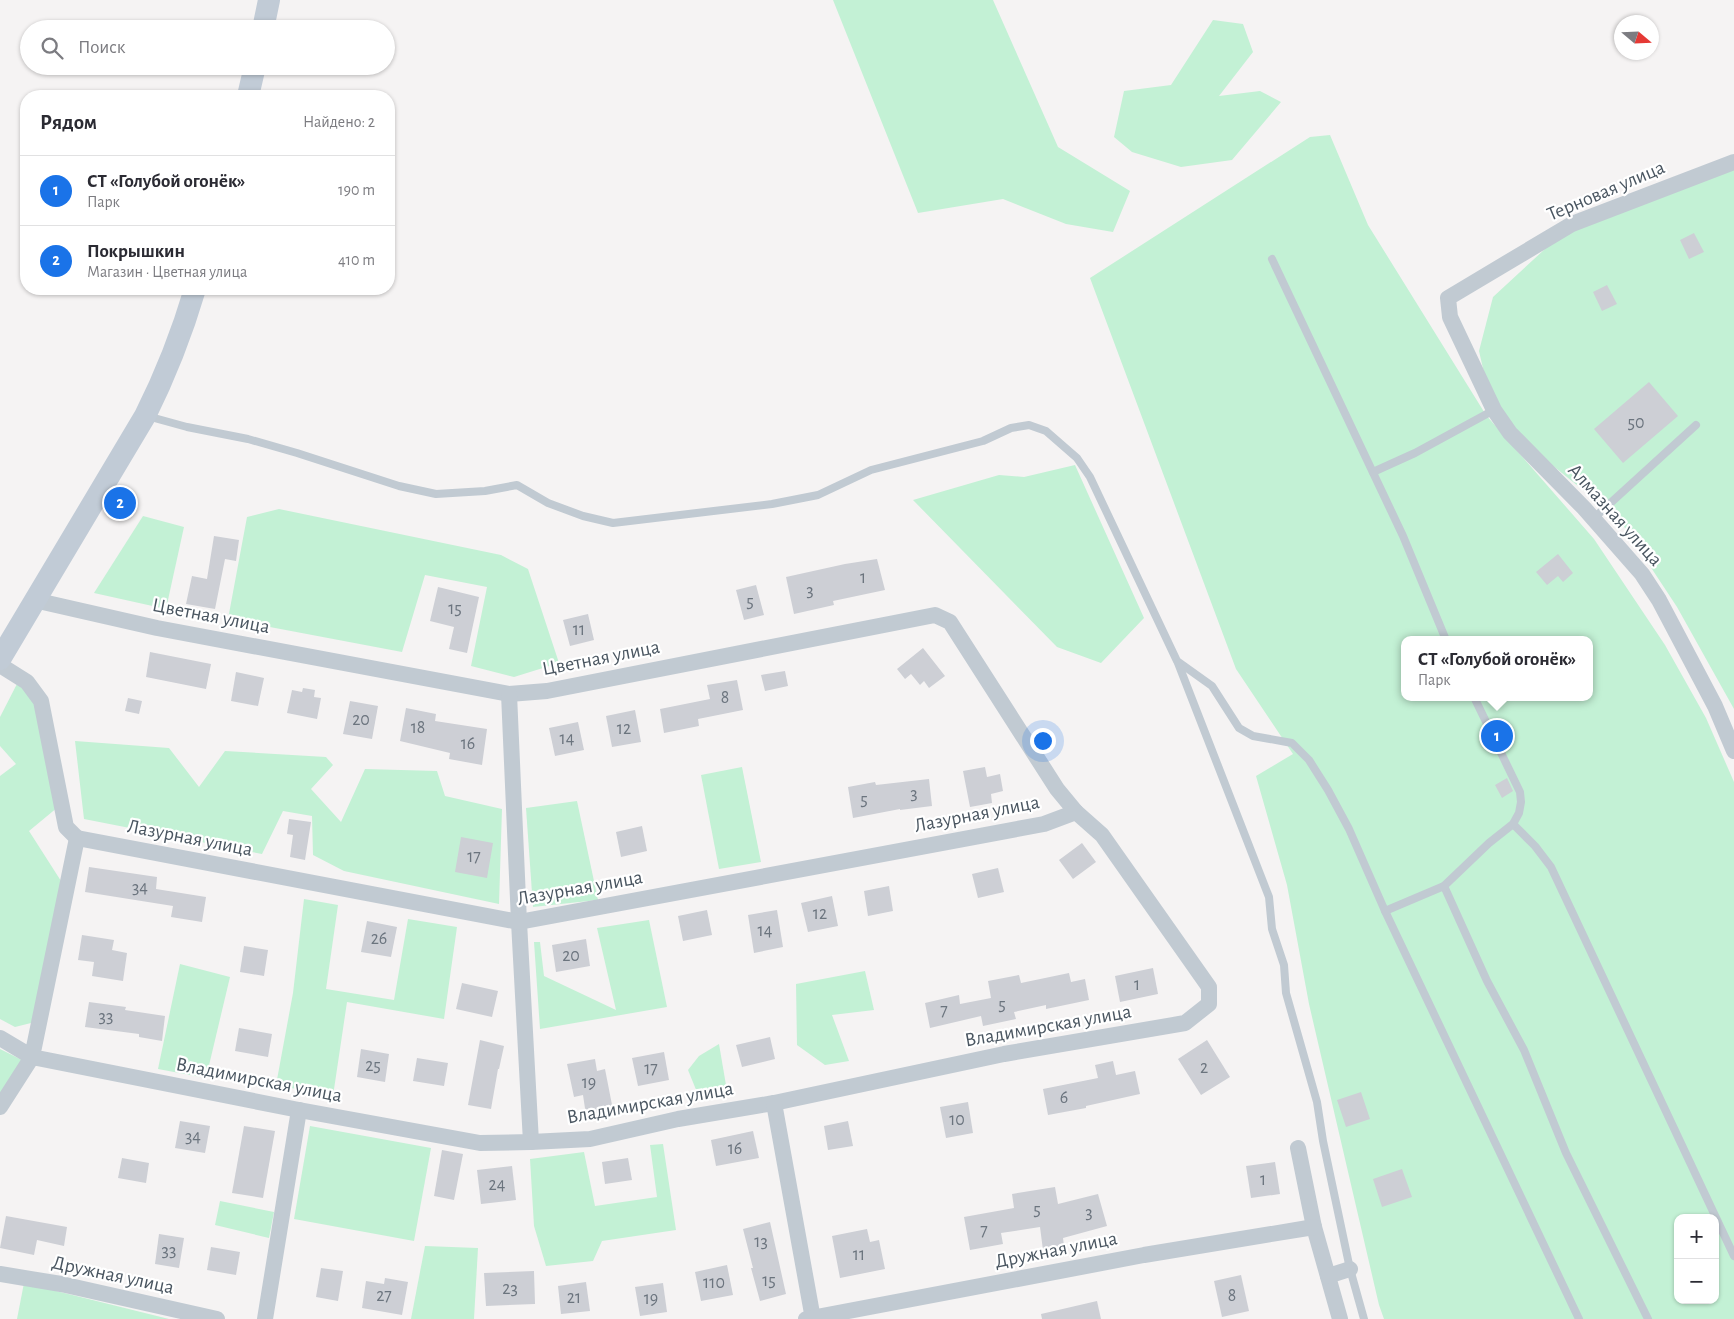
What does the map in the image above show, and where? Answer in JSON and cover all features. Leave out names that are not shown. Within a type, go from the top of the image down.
[{"type":"street","points":[[265,20],[269,0]]},
{"type":"street","points":[[249,90],[253,75]]},
{"type":"street","name":"Терновая улица","points":[[1448,298],[1572,224],[1734,162]]},
{"type":"street","points":[[0,659],[145,416],[163,381],[180,339],[193,295]]},
{"type":"street","name":"Алмазная улица","points":[[1448,298],[1450,317],[1494,410],[1510,433],[1594,518],[1642,574],[1659,600],[1715,706],[1734,752]]},
{"type":"street","name":"Цветная улица","points":[[34,600],[158,628],[509,694],[547,691],[935,615],[950,622],[1057,789],[1076,812]]},
{"type":"street","points":[[0,665],[28,682],[41,701],[66,827],[77,838],[32,1057],[0,1107]]},
{"type":"street","points":[[509,694],[531,1142]]},
{"type":"street","name":"Лазурная улица","points":[[77,838],[519,922],[1044,824],[1076,812]]},
{"type":"street","name":"Владимирская улица","points":[[0,1038],[32,1057],[299,1110],[480,1142],[531,1142],[590,1139],[678,1119],[774,1104],[1004,1054],[1185,1023],[1209,1004],[1209,987],[1102,835],[1076,812]]},
{"type":"street","points":[[774,1104],[811,1319]]},
{"type":"street","points":[[265,1319],[299,1110]]},
{"type":"street","points":[[1298,1148],[1314,1226],[1340,1319]]},
{"type":"street","name":"Дружная улица","points":[[811,1319],[1144,1255],[1314,1226]]},
{"type":"street","points":[[1328,1276],[1350,1269]]},
{"type":"street","name":"Дружная улица","points":[[0,1274],[62,1284],[217,1319]]},
{"type":"lane","points":[[1272,259],[1404,536],[1444,636]]},
{"type":"lane","points":[[1373,472],[1415,453],[1494,410]]},
{"type":"lane","points":[[145,416],[297,452],[399,486],[436,494],[485,491],[517,485],[548,503],[583,516],[613,524],[772,504],[818,496],[871,470],[983,441],[1011,428],[1029,425],[1046,431],[1077,458],[1090,477],[1177,661],[1269,898],[1272,929],[1284,965],[1286,993],[1317,1102],[1323,1141],[1350,1269],[1364,1319]]},
{"type":"lane","points":[[1594,518],[1696,425]]},
{"type":"lane","points":[[1177,661],[1212,686],[1240,728],[1253,736],[1292,743],[1309,760],[1349,829],[1385,911],[1580,1319]]},
{"type":"lane","points":[[1385,911],[1444,886],[1512,824],[1519,813],[1520,792],[1476,701]]},
{"type":"lane","points":[[1512,824],[1535,846],[1551,866],[1734,1256]]},
{"type":"lane","points":[[1444,886],[1487,980],[1524,1050],[1566,1153],[1648,1319]]},
{"type":"green space","points":[[833,0],[993,0],[1058,147],[1130,191],[1113,232],[1066,224],[1003,199],[918,213]]},
{"type":"green space","points":[[1213,20],[1243,24],[1253,52],[1219,96],[1260,91],[1281,102],[1232,160],[1181,167],[1132,152],[1114,137],[1124,91],[1171,85]]},
{"type":"green space","points":[[1330,135],[1368,225],[1486,415],[1594,539],[1665,645],[1706,718],[1734,782],[1734,1319],[1384,1319],[1379,1305],[1309,1004],[1287,885],[1256,776],[1293,754],[1236,669],[1090,278],[1310,137]]},
{"type":"green space","points":[[1734,163],[1734,709],[1677,607],[1617,516],[1531,448],[1505,417],[1487,386],[1479,351],[1493,297],[1572,224]]},
{"type":"green space","points":[[1075,465],[1144,618],[1101,663],[1057,647],[913,500],[999,475],[1024,477]]},
{"type":"green space","points":[[279,509],[501,555],[528,569],[559,663],[514,677],[471,666],[487,587],[425,575],[402,652],[228,619],[247,517]]},
{"type":"green space","points":[[143,516],[184,527],[166,609],[94,593]]},
{"type":"green space","points":[[19,680],[41,704],[58,807],[29,831],[61,881],[35,1022],[15,1027],[0,1019],[0,776],[16,764],[0,746],[0,717]]},
{"type":"green space","points":[[75,741],[169,748],[199,787],[225,751],[326,757],[333,765],[311,789],[341,822],[365,769],[437,771],[445,796],[502,809],[499,904],[344,871],[313,855],[312,816],[283,811],[262,854],[84,819]]},
{"type":"green space","points":[[742,767],[761,862],[719,869],[701,775]]},
{"type":"green space","points":[[577,801],[598,900],[533,907],[526,808]]},
{"type":"green space","points":[[304,899],[338,905],[326,989],[394,1000],[408,919],[457,927],[444,1019],[347,1002],[333,1096],[276,1085],[293,993]]},
{"type":"green space","points":[[649,920],[667,1007],[540,1029],[534,942],[540,942],[544,976],[616,1010],[597,928]]},
{"type":"green space","points":[[180,964],[230,977],[206,1078],[158,1069]]},
{"type":"green space","points":[[865,971],[874,1010],[832,1015],[849,1061],[825,1065],[797,1045],[796,984]]},
{"type":"green space","points":[[719,1044],[727,1091],[701,1102],[688,1070],[699,1056]]},
{"type":"green space","points":[[0,1049],[26,1062],[0,1100]]},
{"type":"green space","points":[[310,1126],[431,1148],[414,1241],[294,1219]]},
{"type":"green space","points":[[663,1144],[676,1230],[602,1241],[593,1261],[546,1266],[534,1226],[530,1159],[584,1152],[595,1206],[657,1197],[650,1145]]},
{"type":"green space","points":[[220,1201],[274,1212],[269,1238],[215,1225]]},
{"type":"green space","points":[[425,1246],[478,1248],[474,1319],[411,1319]]},
{"type":"green space","points":[[24,1283],[169,1319],[17,1319]]},
{"type":"building","points":[[1694,233],[1704,252],[1689,259],[1680,240]]},
{"type":"building","points":[[1607,285],[1617,304],[1602,311],[1593,292]]},
{"type":"building","points":[[1649,382],[1678,416],[1623,463],[1594,429]]},
{"type":"building","points":[[214,536],[239,540],[236,561],[225,559],[215,609],[186,604],[192,576],[207,579]]},
{"type":"building","points":[[1558,554],[1573,573],[1563,582],[1558,576],[1547,585],[1536,572]]},
{"type":"building","points":[[877,559],[885,590],[833,601],[834,605],[794,614],[786,577]]},
{"type":"building","points":[[756,585],[764,615],[744,620],[736,590]]},
{"type":"building","points":[[438,587],[479,597],[467,653],[449,649],[454,627],[430,621]]},
{"type":"building","points":[[588,614],[594,640],[570,646],[563,620]]},
{"type":"building","points":[[923,648],[945,676],[929,688],[924,681],[920,685],[911,674],[905,679],[897,669]]},
{"type":"building","points":[[150,652],[211,664],[206,689],[146,677]]},
{"type":"building","points":[[785,671],[788,686],[765,691],[761,675]]},
{"type":"building","points":[[236,672],[264,678],[258,706],[231,701]]},
{"type":"building","points":[[737,680],[743,710],[698,719],[699,726],[664,733],[660,709],[710,699],[707,685]]},
{"type":"building","points":[[303,688],[315,690],[314,697],[321,698],[317,719],[287,713],[292,690],[302,692]]},
{"type":"building","points":[[128,698],[142,701],[139,714],[125,711]]},
{"type":"building","points":[[350,701],[378,706],[372,739],[343,734]]},
{"type":"building","points":[[406,708],[436,714],[435,721],[487,729],[482,765],[449,759],[450,753],[400,741]]},
{"type":"building","points":[[635,710],[641,742],[612,747],[606,716]]},
{"type":"building","points":[[578,722],[584,750],[555,756],[549,728]]},
{"type":"building","points":[[985,767],[987,777],[1000,774],[1003,791],[991,794],[992,803],[970,807],[963,771]]},
{"type":"building","points":[[1507,778],[1513,791],[1502,798],[1495,785]]},
{"type":"building","points":[[929,779],[932,806],[900,809],[853,818],[848,787],[875,782],[876,785]]},
{"type":"building","points":[[289,819],[311,822],[305,860],[290,857],[293,835],[287,834]]},
{"type":"building","points":[[642,826],[647,851],[621,857],[616,832]]},
{"type":"building","points":[[461,837],[493,843],[487,878],[455,872]]},
{"type":"building","points":[[1082,843],[1096,862],[1073,879],[1059,860]]},
{"type":"building","points":[[89,867],[157,877],[156,889],[206,897],[202,922],[171,917],[173,906],[85,892]]},
{"type":"building","points":[[998,868],[1004,892],[978,898],[972,874]]},
{"type":"building","points":[[889,886],[893,911],[868,916],[864,891]]},
{"type":"building","points":[[832,896],[838,926],[808,932],[801,903]]},
{"type":"building","points":[[707,910],[712,935],[683,941],[678,916]]},
{"type":"building","points":[[777,910],[783,947],[754,953],[748,915]]},
{"type":"building","points":[[367,921],[397,927],[391,957],[361,952]]},
{"type":"building","points":[[82,935],[114,940],[112,950],[127,953],[123,981],[92,976],[94,962],[78,960]]},
{"type":"building","points":[[586,939],[590,966],[556,972],[552,945]]},
{"type":"building","points":[[244,946],[268,950],[264,976],[240,972]]},
{"type":"building","points":[[1153,968],[1158,994],[1120,1002],[1115,976]]},
{"type":"building","points":[[1069,973],[1071,982],[1085,979],[1089,1000],[1046,1009],[1046,1005],[1014,1012],[1016,1019],[983,1026],[981,1016],[930,1028],[925,1003],[959,995],[960,1004],[991,998],[988,981],[1019,975],[1021,983]]},
{"type":"building","points":[[462,983],[498,991],[492,1017],[456,1009]]},
{"type":"building","points":[[89,1002],[126,1007],[125,1010],[165,1016],[162,1041],[139,1037],[139,1034],[85,1027]]},
{"type":"building","points":[[239,1028],[272,1034],[268,1057],[235,1051]]},
{"type":"building","points":[[770,1037],[775,1059],[742,1067],[736,1045]]},
{"type":"building","points":[[480,1040],[504,1046],[491,1109],[468,1105]]},
{"type":"building","points":[[1207,1040],[1230,1077],[1201,1095],[1178,1059]]},
{"type":"building","points":[[361,1049],[389,1054],[385,1082],[357,1077]]},
{"type":"building","points":[[664,1052],[669,1080],[638,1086],[632,1058]]},
{"type":"building","points":[[417,1058],[448,1063],[444,1086],[413,1081]]},
{"type":"building","points":[[595,1059],[597,1071],[605,1069],[613,1110],[586,1115],[583,1095],[574,1097],[567,1064]]},
{"type":"building","points":[[1113,1061],[1116,1075],[1135,1071],[1140,1094],[1086,1106],[1086,1108],[1048,1115],[1043,1089],[1098,1078],[1095,1065]]},
{"type":"building","points":[[1361,1092],[1370,1119],[1346,1127],[1337,1100]]},
{"type":"building","points":[[968,1102],[973,1133],[946,1138],[940,1107]]},
{"type":"building","points":[[180,1121],[210,1126],[205,1153],[175,1148]]},
{"type":"building","points":[[848,1121],[853,1146],[828,1150],[824,1126]]},
{"type":"building","points":[[244,1126],[275,1131],[263,1198],[232,1193]]},
{"type":"building","points":[[753,1131],[759,1158],[716,1166],[711,1140]]},
{"type":"building","points":[[442,1150],[463,1154],[454,1200],[434,1196]]},
{"type":"building","points":[[122,1158],[149,1163],[146,1183],[118,1178]]},
{"type":"building","points":[[628,1158],[632,1180],[605,1184],[602,1162]]},
{"type":"building","points":[[1275,1162],[1280,1194],[1251,1198],[1246,1166]]},
{"type":"building","points":[[512,1166],[516,1200],[481,1204],[477,1170]]},
{"type":"building","points":[[1402,1169],[1412,1197],[1382,1207],[1373,1179]]},
{"type":"building","points":[[1055,1187],[1058,1204],[1098,1194],[1107,1226],[1063,1238],[1065,1254],[1044,1258],[1040,1227],[1001,1233],[1003,1244],[970,1250],[964,1217],[1014,1208],[1012,1194]]},
{"type":"building","points":[[6,1216],[67,1227],[64,1246],[37,1240],[34,1255],[0,1248]]},
{"type":"building","points":[[770,1222],[786,1294],[760,1301],[743,1229]]},
{"type":"building","points":[[867,1229],[870,1242],[879,1240],[885,1269],[840,1278],[832,1236]]},
{"type":"building","points":[[159,1234],[184,1238],[179,1268],[155,1264]]},
{"type":"building","points":[[211,1247],[240,1252],[236,1275],[207,1270]]},
{"type":"building","points":[[727,1265],[733,1295],[701,1301],[695,1272]]},
{"type":"building","points":[[321,1268],[343,1271],[338,1301],[316,1297]]},
{"type":"building","points":[[534,1271],[535,1304],[486,1306],[484,1273]]},
{"type":"building","points":[[1241,1275],[1249,1311],[1222,1317],[1214,1281]]},
{"type":"building","points":[[385,1278],[408,1282],[402,1315],[362,1308],[366,1281],[384,1284]]},
{"type":"building","points":[[586,1282],[590,1311],[561,1314],[558,1286]]},
{"type":"building","points":[[663,1283],[667,1312],[640,1316],[635,1287]]},
{"type":"building","points":[[1097,1301],[1101,1319],[1042,1319],[1041,1314]]},
{"type":"place","name":"Покрышкин","points":[[120,503]]},
{"type":"place","name":"СТ «Голубой огонёк»","points":[[1497,736]]}]
